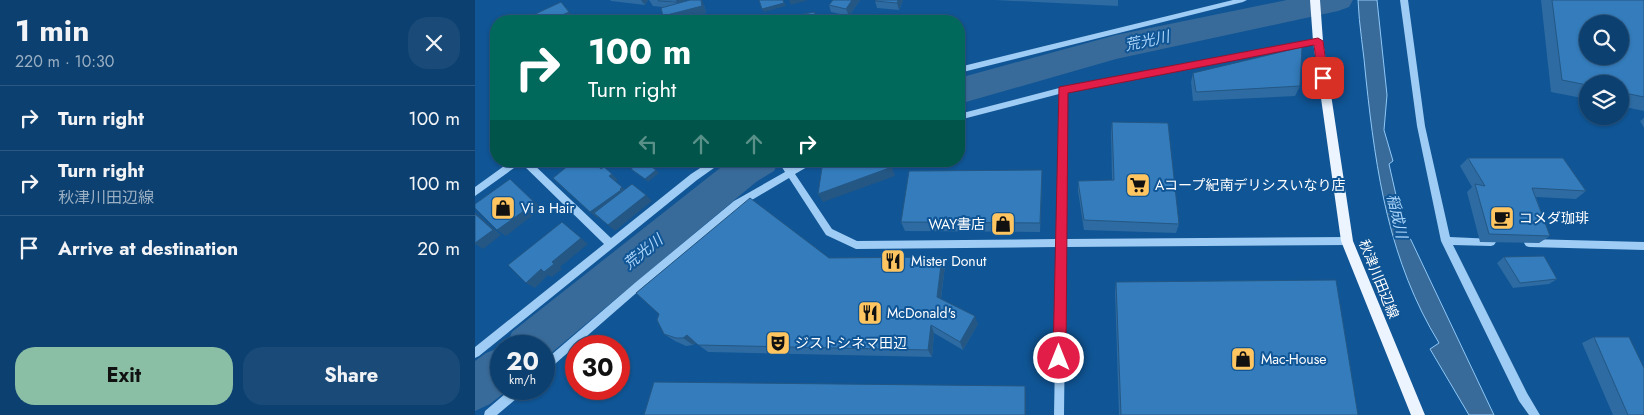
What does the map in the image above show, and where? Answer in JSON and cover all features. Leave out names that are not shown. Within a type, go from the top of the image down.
[{"type":"main road","name":"秋津川田辺線","points":[[1315,0],[1318,41],[1347,241],[1418,415]]},
{"type":"street","points":[[965,69],[1243,0]]},
{"type":"street","points":[[1404,0],[1421,126],[1446,241],[1523,397],[1535,415]]},
{"type":"street","points":[[965,115],[1063,90],[1318,41]]},
{"type":"street","points":[[1059,415],[1063,90]]},
{"type":"street","points":[[475,192],[510,167]]},
{"type":"street","points":[[530,167],[611,244]]},
{"type":"street","points":[[475,353],[694,177],[709,167]]},
{"type":"street","points":[[785,167],[829,232],[857,245],[1060,245],[1347,241]]},
{"type":"street","points":[[555,358],[639,284],[737,204],[800,167]]},
{"type":"street","points":[[1446,241],[1500,242]]},
{"type":"street","points":[[1519,243],[1644,246]]},
{"type":"street","points":[[489,415],[506,400]]},
{"type":"water","name":"稲成川","points":[[1358,0],[1377,0],[1387,95],[1384,130],[1393,161],[1389,164],[1402,226],[1411,240],[1494,415],[1469,415],[1430,349],[1439,343],[1422,312],[1408,280],[1387,216],[1370,114]]},
{"type":"building","points":[[659,0],[677,0],[676,2]]},
{"type":"building","points":[[690,0],[701,0],[702,6],[667,15],[663,15],[661,8]]},
{"type":"building","points":[[759,0],[783,0],[784,3],[762,9]]},
{"type":"building","points":[[833,0],[852,0],[846,9],[829,5]]},
{"type":"building","points":[[876,0],[898,0],[897,3]]},
{"type":"building","points":[[1552,0],[1644,0],[1644,97],[1629,94],[1629,75],[1579,75],[1579,83],[1562,80]]},
{"type":"building","points":[[561,2],[569,12],[562,15],[533,15]]},
{"type":"building","points":[[815,12],[814,15],[803,14]]},
{"type":"building","points":[[1302,47],[1300,86],[1196,92],[1193,73]]},
{"type":"building","points":[[1112,122],[1168,123],[1179,224],[1084,220],[1078,181],[1114,180]]},
{"type":"building","points":[[1468,158],[1563,158],[1586,191],[1532,188],[1550,236],[1489,234],[1475,184],[1485,186]]},
{"type":"building","points":[[567,167],[599,167],[601,169],[604,167],[612,174],[609,176],[622,187],[621,190],[590,212],[553,178]]},
{"type":"building","points":[[634,167],[652,167],[656,170],[645,179],[631,169]]},
{"type":"building","points":[[822,167],[892,167],[818,194]]},
{"type":"building","points":[[1042,170],[1040,223],[901,222],[909,171]]},
{"type":"building","points":[[510,179],[535,203],[497,230],[475,208],[475,204]]},
{"type":"building","points":[[632,184],[646,195],[608,225],[594,213]]},
{"type":"building","points":[[750,198],[829,258],[942,257],[937,297],[975,316],[960,342],[931,325],[928,350],[698,345],[687,335],[683,338],[676,338],[664,334],[657,320],[659,314],[636,293]]},
{"type":"building","points":[[475,214],[493,230],[475,243]]},
{"type":"building","points":[[562,222],[581,238],[552,262],[554,264],[544,272],[541,269],[526,283],[508,265]]},
{"type":"building","points":[[1544,256],[1557,279],[1520,283],[1504,257]]},
{"type":"building","points":[[1336,280],[1358,415],[1121,415],[1116,282]]},
{"type":"building","points":[[1594,337],[1629,337],[1644,368],[1644,415],[1628,415]]},
{"type":"building","points":[[654,382],[1025,386],[1025,415],[644,415]]},
{"type":"waterway","name":"荒光川","points":[[965,89],[1116,47],[1338,0]]},
{"type":"waterway","name":"荒光川","points":[[541,335],[750,167]]},
{"type":"waterway","name":"荒光川","points":[[475,389],[490,377]]},
{"type":"place","name":"Aコープ紀南デリシスいなり店","points":[[1138,185]]},
{"type":"place","name":"Vi a Hair","points":[[503,208]]},
{"type":"place","name":"コメダ珈琲","points":[[1502,218]]},
{"type":"place","name":"WAY書店","points":[[1003,224]]},
{"type":"place","name":"Mister Donut","points":[[893,261]]},
{"type":"place","name":"McDonald's","points":[[870,313]]},
{"type":"place","name":"ジストシネマ田辺","points":[[778,343]]},
{"type":"place","name":"Mac-House","points":[[1243,359]]},
{"type":"route","points":[[1059,358],[1063,90],[1318,41],[1323,78]]}]
